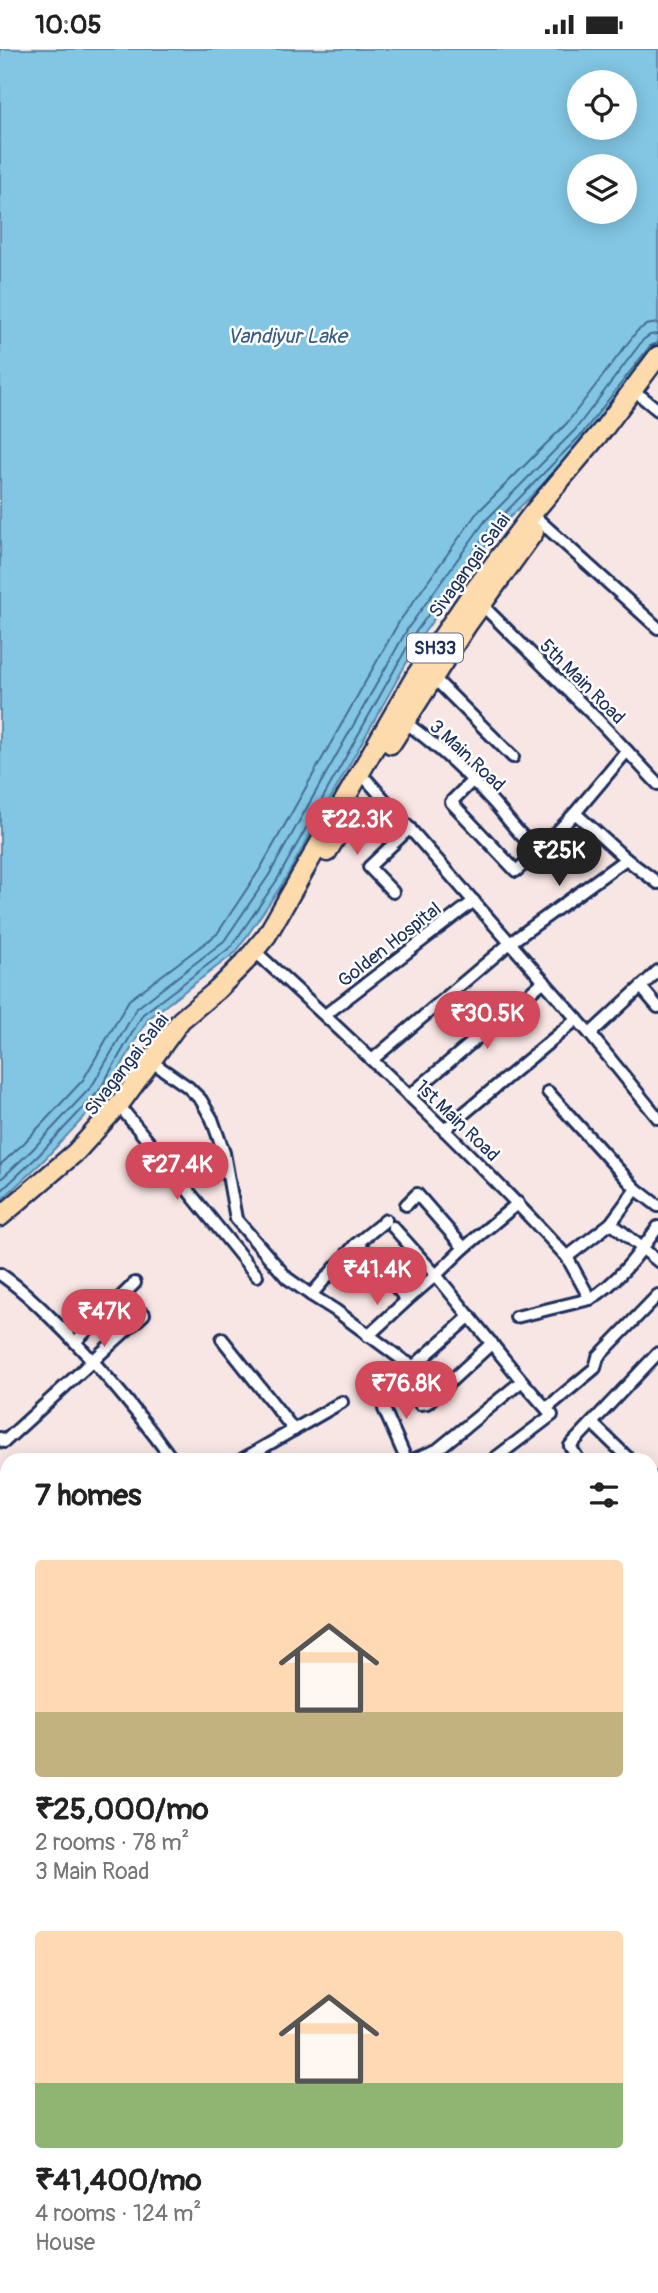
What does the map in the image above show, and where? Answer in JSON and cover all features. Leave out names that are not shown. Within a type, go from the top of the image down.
[{"type":"main road","name":"Sivagangai Salai","points":[[0,1219],[74,1150],[117,1104],[179,1019],[240,964],[261,935],[327,819],[340,816],[368,781],[537,518],[658,356]]},
{"type":"main road","name":"Sivagangai Salai","points":[[0,1219],[79,1154],[122,1109],[184,1023],[251,961],[340,816],[415,677],[470,596],[658,376]]},
{"type":"main road","points":[[0,1219],[76,1151],[122,1101],[181,1020],[251,961]]},
{"type":"street","points":[[642,397],[658,410]]},
{"type":"street","points":[[537,518],[658,627]]},
{"type":"street","name":"5th Main Road","points":[[481,604],[658,785]]},
{"type":"street","points":[[433,677],[513,757]]},
{"type":"street","name":"3 Main Road","points":[[405,722],[434,742],[473,780],[523,839],[539,851]]},
{"type":"street","points":[[473,780],[451,802],[516,871],[575,813],[627,751]]},
{"type":"street","points":[[368,781],[654,1104],[658,1118]]},
{"type":"street","points":[[575,813],[626,859],[658,883]]},
{"type":"street","points":[[393,892],[369,867],[410,828]]},
{"type":"street","points":[[372,1060],[510,943],[626,859]]},
{"type":"street","name":"Golden Hospital","points":[[325,1016],[474,901]]},
{"type":"street","name":"1st Main Road","points":[[251,961],[325,1016],[518,1203],[567,1257],[590,1299]]},
{"type":"street","points":[[590,1034],[658,971]]},
{"type":"street","points":[[409,1096],[544,981]]},
{"type":"street","points":[[641,987],[658,1007]]},
{"type":"street","points":[[444,1130],[577,1019]]},
{"type":"street","points":[[155,1064],[188,1087],[201,1100],[212,1119],[224,1153],[236,1219],[287,1278],[414,1366]]},
{"type":"street","points":[[548,1092],[636,1189],[658,1206]]},
{"type":"street","points":[[122,1109],[257,1276]]},
{"type":"street","points":[[567,1257],[611,1223],[636,1189]]},
{"type":"street","points":[[406,1205],[417,1194],[464,1248]]},
{"type":"street","points":[[368,1336],[464,1248],[518,1203]]},
{"type":"street","points":[[611,1223],[658,1261]]},
{"type":"street","points":[[311,1295],[355,1245],[390,1224],[552,1415],[503,1453]]},
{"type":"street","points":[[516,1317],[590,1299],[610,1286],[658,1227]]},
{"type":"street","points":[[355,1245],[365,1251],[407,1300]]},
{"type":"street","points":[[2,1278],[23,1291],[76,1341],[131,1402],[169,1453]]},
{"type":"street","points":[[76,1341],[135,1283]]},
{"type":"street","points":[[547,1408],[595,1368],[598,1357],[658,1295]]},
{"type":"street","points":[[1,1442],[144,1314]]},
{"type":"street","points":[[414,1366],[470,1316]]},
{"type":"street","points":[[222,1339],[294,1430]]},
{"type":"street","points":[[414,1366],[419,1402],[424,1405],[492,1343]]},
{"type":"street","points":[[575,1453],[570,1445],[658,1353]]},
{"type":"street","points":[[430,1453],[437,1450],[522,1381]]},
{"type":"street","points":[[403,1453],[384,1409],[387,1404],[415,1385]]},
{"type":"street","points":[[254,1453],[342,1402]]},
{"type":"street","points":[[592,1423],[623,1453]]},
{"type":"street","points":[[510,1448],[513,1453]]},
{"type":"water","name":"Vandiyur Lake","points":[[0,49],[658,49],[658,346],[587,440],[497,530],[421,637],[283,883],[236,952],[148,1019],[105,1095],[43,1161],[0,1201]]}]
